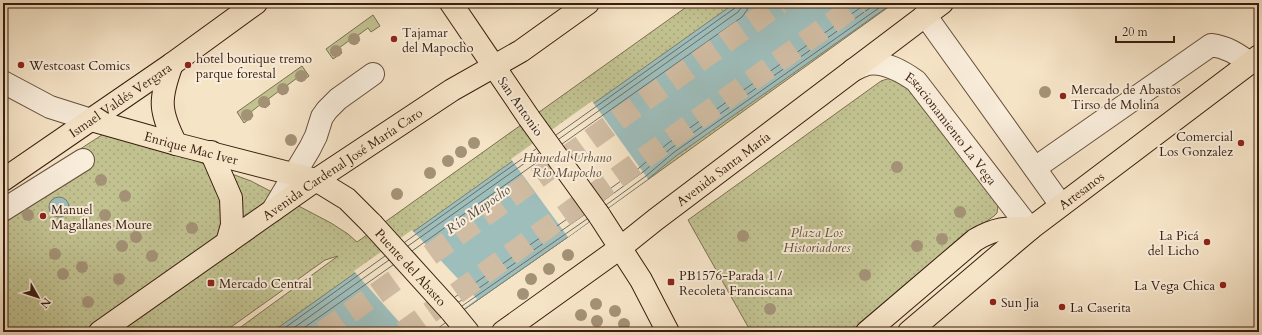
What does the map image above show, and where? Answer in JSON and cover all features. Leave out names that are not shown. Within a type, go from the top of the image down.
[{"type":"main road","name":"Ismael Valdés Vergara","points":[[3,180],[172,64],[256,3]]},
{"type":"main road","name":"San Antonio","points":[[451,3],[529,118],[599,215],[641,280],[668,332]]},
{"type":"main road","name":"Avenida Cardenal José María Caro","points":[[100,332],[316,180],[447,93],[521,52],[588,3]]},
{"type":"main road","name":"Avenida Santa María","points":[[503,332],[620,248],[933,9]]},
{"type":"main road","name":"Artesanos","points":[[909,332],[1030,229],[1254,59]]},
{"type":"main road","points":[[172,64],[164,87],[163,114],[176,144]]},
{"type":"main road","name":"Enrique Mac Iver","points":[[91,120],[176,144],[316,180],[347,199],[372,224]]},
{"type":"main road","points":[[210,152],[231,198],[232,225],[227,243]]},
{"type":"main road","name":"Puente del Abasto","points":[[372,224],[468,332]]},
{"type":"main road","points":[[866,332],[975,240],[998,229],[1030,229]]},
{"type":"street","points":[[933,9],[1035,168],[1061,205]]},
{"type":"street","points":[[1035,168],[1211,45],[1222,46],[1254,59]]},
{"type":"street","name":"Estacionamiento La Vega","points":[[853,70],[868,64],[880,64],[892,67],[905,73],[916,81],[1030,229]]},
{"type":"street","points":[[273,210],[293,174],[310,148],[316,136],[322,117],[327,110],[338,99],[373,74]]},
{"type":"street","name":"Enrique Mac Iver","points":[[3,82],[50,107],[91,120]]},
{"type":"street","points":[[3,210],[83,160]]},
{"type":"green space","points":[[692,3],[894,3],[568,237],[432,332],[234,332],[338,256],[325,260],[224,332],[3,332],[3,199],[108,131],[147,143],[251,181],[331,223],[357,242]]},
{"type":"green space","points":[[373,15],[380,26],[371,32],[368,28],[357,36],[360,40],[354,45],[350,40],[339,48],[342,53],[333,59],[326,49]]},
{"type":"green space","points":[[302,66],[309,76],[301,82],[297,78],[285,87],[288,91],[282,95],[279,91],[267,100],[270,104],[265,108],[261,104],[251,112],[253,116],[244,123],[237,112]]},
{"type":"green space","name":"Plaza Los Historiadores","points":[[893,79],[908,88],[998,205],[997,213],[953,245],[850,332],[751,332],[688,220],[881,81]]},
{"type":"water","name":"Humedal Urbano Río Mapocho","points":[[735,3],[893,3],[676,156],[648,179],[568,237],[432,332],[272,332]]},
{"type":"water","points":[[59,197],[66,200],[69,207],[66,214],[59,217],[52,214],[49,207],[52,200]]},
{"type":"pier","points":[[592,101],[648,179],[568,237],[511,159]]},
{"type":"pier","points":[[412,230],[477,299],[432,332],[408,332],[354,271]]},
{"type":"tunnel","points":[[323,332],[780,3]]},
{"type":"tunnel","points":[[403,332],[859,3]]},
{"type":"place","name":"Tajamar del Mapocho","points":[[394,39]]},
{"type":"place","name":"Westcoast Comics","points":[[21,65]]},
{"type":"place","name":"hotel boutique tremo parque forestal","points":[[188,65]]},
{"type":"place","name":"Mercado de Abastos Tirso de Molina","points":[[1063,96]]},
{"type":"place","name":"Comercial Los Gonzalez","points":[[1241,143]]},
{"type":"place","name":"Manuel Magallanes Moure","points":[[43,216]]},
{"type":"place","name":"La Picá del Licho","points":[[1207,242]]},
{"type":"place","name":"PB1576-Parada 1 / Recoleta Franciscana","points":[[671,282]]},
{"type":"place","name":"Mercado Central","points":[[211,283]]},
{"type":"place","name":"La Vega Chica","points":[[1223,285]]},
{"type":"place","name":"Sun Jia","points":[[993,302]]},
{"type":"place","name":"La Caserita","points":[[1062,307]]},
{"type":"water label","name":"Río Mapocho","points":[[478,209]]}]
